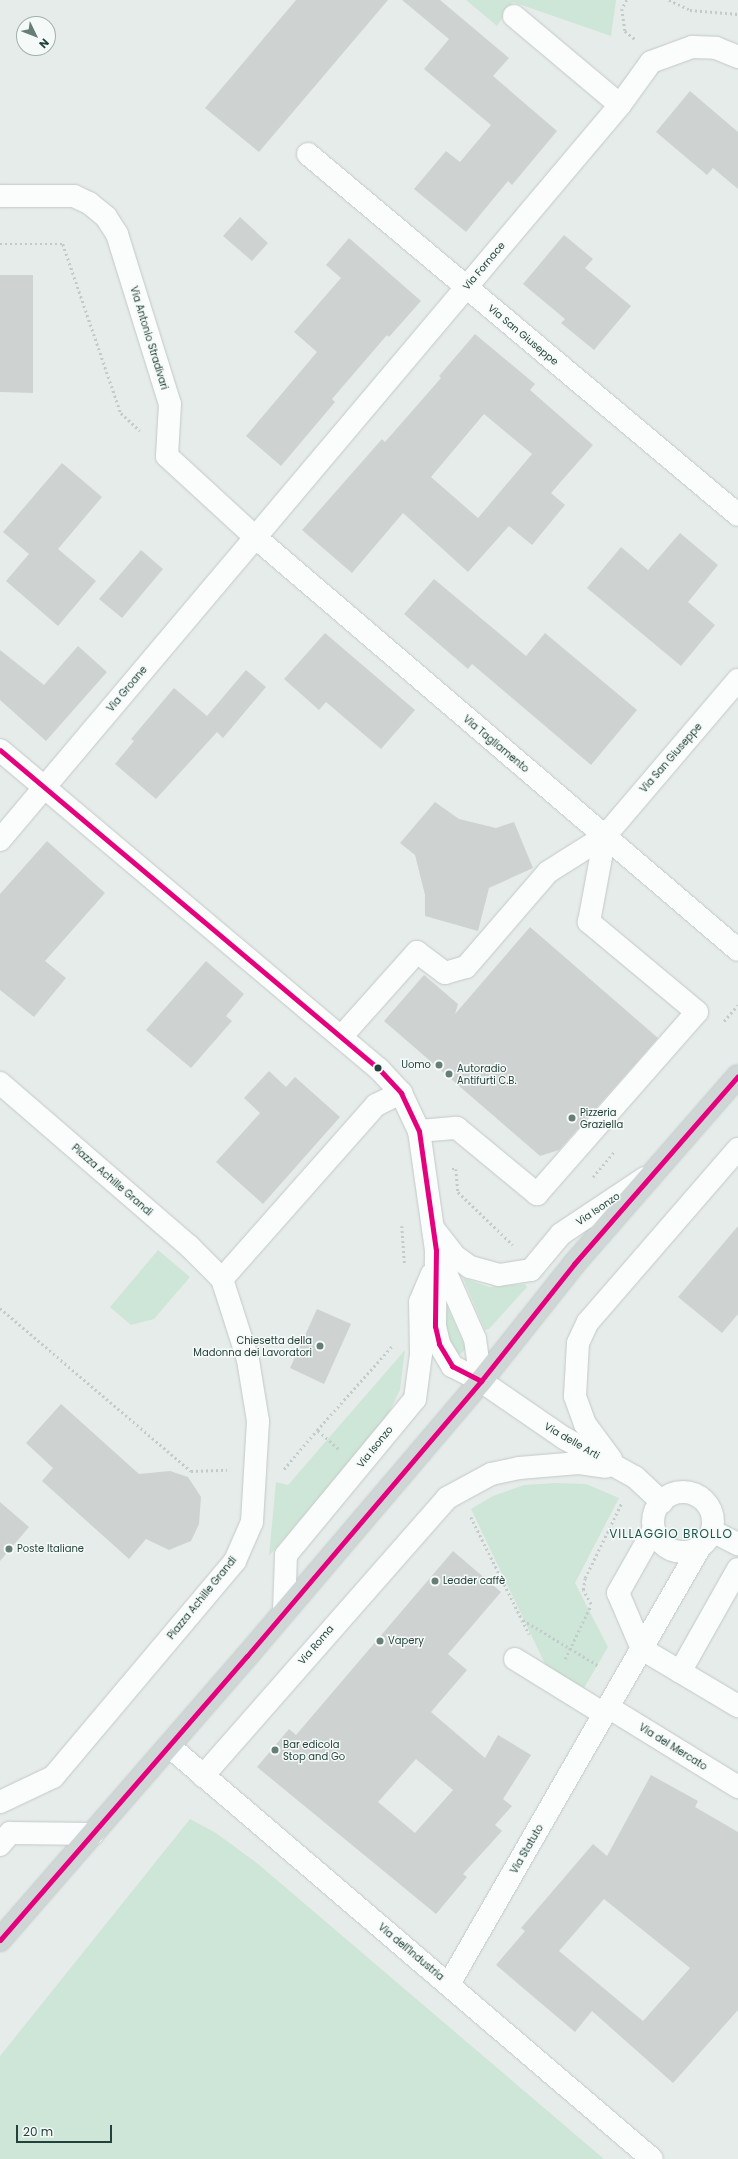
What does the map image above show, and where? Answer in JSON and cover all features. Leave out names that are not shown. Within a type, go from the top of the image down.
[{"type":"main road","points":[[0,1940],[284,1612],[481,1381],[574,1264],[738,1076]]},
{"type":"street","points":[[514,16],[620,105]]},
{"type":"street","name":"Via Fornace","points":[[255,537],[620,105],[651,62],[673,52],[692,47],[716,48],[738,57]]},
{"type":"street","name":"Via San Giuseppe","points":[[308,154],[738,515]]},
{"type":"street","name":"Via Antonio Stradivari","points":[[0,196],[74,196],[89,203],[106,217],[117,234],[170,404],[167,456]]},
{"type":"street","points":[[167,456],[255,537]]},
{"type":"street","name":"Via Groane","points":[[0,840],[255,537]]},
{"type":"street","name":"Via Tagliamento","points":[[255,537],[738,950]]},
{"type":"street","name":"Via San Giuseppe","points":[[605,836],[738,680]]},
{"type":"street","points":[[0,750],[379,1069],[401,1093],[419,1131],[432,1227],[435,1259],[435,1326],[439,1344],[452,1366],[481,1381]]},
{"type":"street","points":[[341,1037],[417,952],[445,973],[466,967],[548,872],[605,836]]},
{"type":"street","points":[[419,1131],[457,1128],[537,1194],[698,1012],[588,922],[605,836]]},
{"type":"street","name":"Piazza Achille Grandi","points":[[0,1083],[190,1246],[222,1279],[248,1360],[258,1421],[252,1522],[235,1561],[53,1777],[0,1802]]},
{"type":"street","points":[[222,1279],[376,1105],[401,1093]]},
{"type":"street","points":[[620,1468],[585,1424],[575,1396],[578,1343],[588,1322],[738,1148]]},
{"type":"street","name":"Via Isonzo","points":[[432,1227],[456,1257],[470,1267],[499,1275],[531,1270],[561,1234],[652,1173]]},
{"type":"street","points":[[435,1259],[475,1339],[481,1381]]},
{"type":"street","name":"Via Isonzo","points":[[284,1612],[286,1555],[415,1398],[421,1354],[420,1302],[435,1259]]},
{"type":"street","name":"Via delle Arti","points":[[481,1381],[564,1438],[635,1477],[662,1502]]},
{"type":"street","name":"Via Roma","points":[[203,1776],[430,1514],[452,1495],[491,1474],[519,1468],[579,1464],[620,1468]]},
{"type":"street","points":[[679,1492],[699,1496],[712,1511],[706,1539],[691,1551],[672,1550],[661,1542],[654,1529],[653,1519],[662,1502],[679,1492]]},
{"type":"street","points":[[654,1529],[618,1592],[642,1649],[738,1706]]},
{"type":"street","points":[[706,1539],[738,1544]]},
{"type":"street","name":"Via Statuto","points":[[449,1984],[706,1539]]},
{"type":"street","points":[[680,1672],[738,1569]]},
{"type":"street","points":[[515,1659],[606,1710]]},
{"type":"street","name":"Via del Mercato","points":[[606,1710],[738,1787]]},
{"type":"street","name":"Via dell'Industria","points":[[169,1746],[652,2159]]},
{"type":"street","points":[[0,1845],[10,1833],[93,1834]]},
{"type":"path","points":[[627,0],[622,9],[625,31],[637,41],[633,46]]},
{"type":"path","points":[[670,0],[690,10],[737,12]]},
{"type":"path","points":[[0,244],[63,244],[121,413],[167,456]]},
{"type":"path","points":[[0,1308],[191,1471],[283,1470],[317,1430]]},
{"type":"path","points":[[594,1612],[583,1590],[585,1578],[625,1496]]},
{"type":"path","points":[[469,1512],[523,1619],[531,1640]]},
{"type":"path","points":[[563,1663],[591,1605]]},
{"type":"path","points":[[523,1619],[600,1666]]},
{"type":"path","points":[[596,1673],[604,1660]]},
{"type":"green space","points":[[466,0],[616,0],[611,36],[513,2],[497,26]]},
{"type":"green space","points":[[158,1250],[190,1277],[154,1319],[131,1325],[110,1307]]},
{"type":"green space","points":[[463,1278],[489,1287],[525,1284],[527,1287],[489,1329],[485,1330]]},
{"type":"green space","points":[[446,1304],[466,1349],[457,1357],[451,1350],[445,1329]]},
{"type":"green space","points":[[405,1350],[400,1390],[384,1422],[269,1556],[276,1482],[288,1485]]},
{"type":"green space","points":[[555,1483],[586,1484],[619,1498],[575,1583],[608,1647],[584,1688],[546,1666],[471,1509],[493,1496],[524,1485]]},
{"type":"green space","points":[[190,1819],[216,1833],[258,1864],[604,2159],[0,2159],[0,2056]]},
{"type":"building","points":[[296,0],[388,0],[259,152],[205,108]]},
{"type":"building","points":[[402,0],[440,0],[509,58],[493,76],[557,131],[512,185],[508,181],[466,232],[414,189],[446,151],[460,162],[491,125],[424,69],[449,39]]},
{"type":"building","points":[[690,91],[738,132],[738,189],[713,168],[707,175],[656,132]]},
{"type":"building","points":[[240,217],[268,243],[252,261],[223,236]]},
{"type":"building","points":[[564,235],[593,259],[585,268],[631,306],[594,350],[561,323],[565,319],[523,284]]},
{"type":"building","points":[[349,238],[421,301],[389,337],[387,335],[332,399],[335,402],[281,466],[246,436],[317,352],[294,332],[341,278],[326,265]]},
{"type":"building","points":[[0,275],[33,275],[33,393],[0,392]]},
{"type":"building","points":[[475,334],[535,384],[530,390],[593,445],[551,493],[565,505],[532,545],[509,526],[468,572],[403,513],[352,573],[302,530],[382,439],[385,442],[441,378],[439,376]],"holes":[[[484,414],[532,454],[478,518],[431,477]]]},
{"type":"building","points":[[62,463],[102,497],[58,549],[96,581],[58,626],[6,581],[29,554],[3,532]]},
{"type":"building","points":[[680,533],[718,565],[688,602],[715,625],[681,666],[587,588],[621,547],[648,570]]},
{"type":"building","points":[[141,550],[163,569],[122,618],[99,599]]},
{"type":"building","points":[[434,579],[526,656],[545,633],[637,710],[591,765],[472,664],[468,669],[404,614]]},
{"type":"building","points":[[325,633],[415,710],[381,749],[326,702],[319,710],[284,679]]},
{"type":"building","points":[[78,646],[107,672],[46,741],[0,700],[0,650],[44,685]]},
{"type":"building","points":[[246,670],[266,687],[223,738],[217,732],[156,799],[115,764],[134,741],[131,739],[174,688],[207,716]]},
{"type":"building","points":[[435,802],[459,819],[496,828],[514,822],[533,868],[489,888],[478,931],[425,916],[425,895],[415,855],[400,843]]},
{"type":"building","points":[[47,841],[105,893],[45,961],[66,978],[34,1017],[0,990],[0,894]]},
{"type":"building","points":[[530,927],[658,1038],[559,1150],[540,1156],[384,1021],[424,975],[458,1004],[455,1014]]},
{"type":"building","points":[[206,961],[244,994],[226,1016],[232,1021],[191,1068],[146,1030]]},
{"type":"building","points":[[269,1071],[286,1087],[295,1077],[340,1117],[263,1204],[216,1162],[260,1113],[244,1098]]},
{"type":"building","points":[[738,1226],[738,1314],[722,1333],[678,1297]]},
{"type":"building","name":"Chiesetta della Madonna dei Lavoratori","points":[[317,1309],[351,1324],[324,1384],[290,1368]]},
{"type":"building","points":[[61,1404],[139,1474],[170,1471],[188,1477],[201,1497],[199,1524],[191,1541],[169,1550],[146,1539],[129,1559],[42,1481],[53,1468],[26,1443]]},
{"type":"building","points":[[0,1502],[29,1527],[0,1561]]},
{"type":"building","points":[[453,1551],[501,1592],[448,1654],[467,1670],[431,1712],[485,1758],[498,1735],[531,1755],[503,1799],[512,1806],[495,1825],[502,1831],[463,1874],[467,1877],[436,1914],[257,1767],[289,1729],[296,1735]],"holes":[[[416,1759],[453,1790],[415,1833],[378,1802]]]},
{"type":"building","points":[[651,1775],[698,1801],[695,1807],[738,1832],[738,2010],[673,2083],[592,2011],[575,2032],[496,1965],[525,1931],[521,1928],[593,1844],[607,1856]],"holes":[[[604,1899],[690,1968],[643,2021],[559,1951]]]},
{"type":"transit line","points":[[0,750],[379,1069],[401,1093],[419,1131],[436,1250],[435,1326],[439,1344],[452,1366],[481,1381]]},
{"type":"transit line","points":[[0,1940],[247,1656],[481,1381],[574,1264],[738,1076]]},
{"type":"place","name":"Uomo","points":[[439,1065]]},
{"type":"place","name":"Autoradio Antifurti C.B.","points":[[449,1074]]},
{"type":"place","name":"Pizzeria Graziella","points":[[572,1118]]},
{"type":"place","name":"Chiesetta della Madonna dei Lavoratori","points":[[320,1346]]},
{"type":"place","name":"Poste Italiane","points":[[9,1549]]},
{"type":"place","name":"Leader caffè","points":[[435,1581]]},
{"type":"place","name":"Vapery","points":[[380,1641]]},
{"type":"place","name":"Bar edicola Stop and Go","points":[[275,1750]]},
{"type":"district","name":"VILLAGGIO BROLLO","points":[[671,1534]]}]
